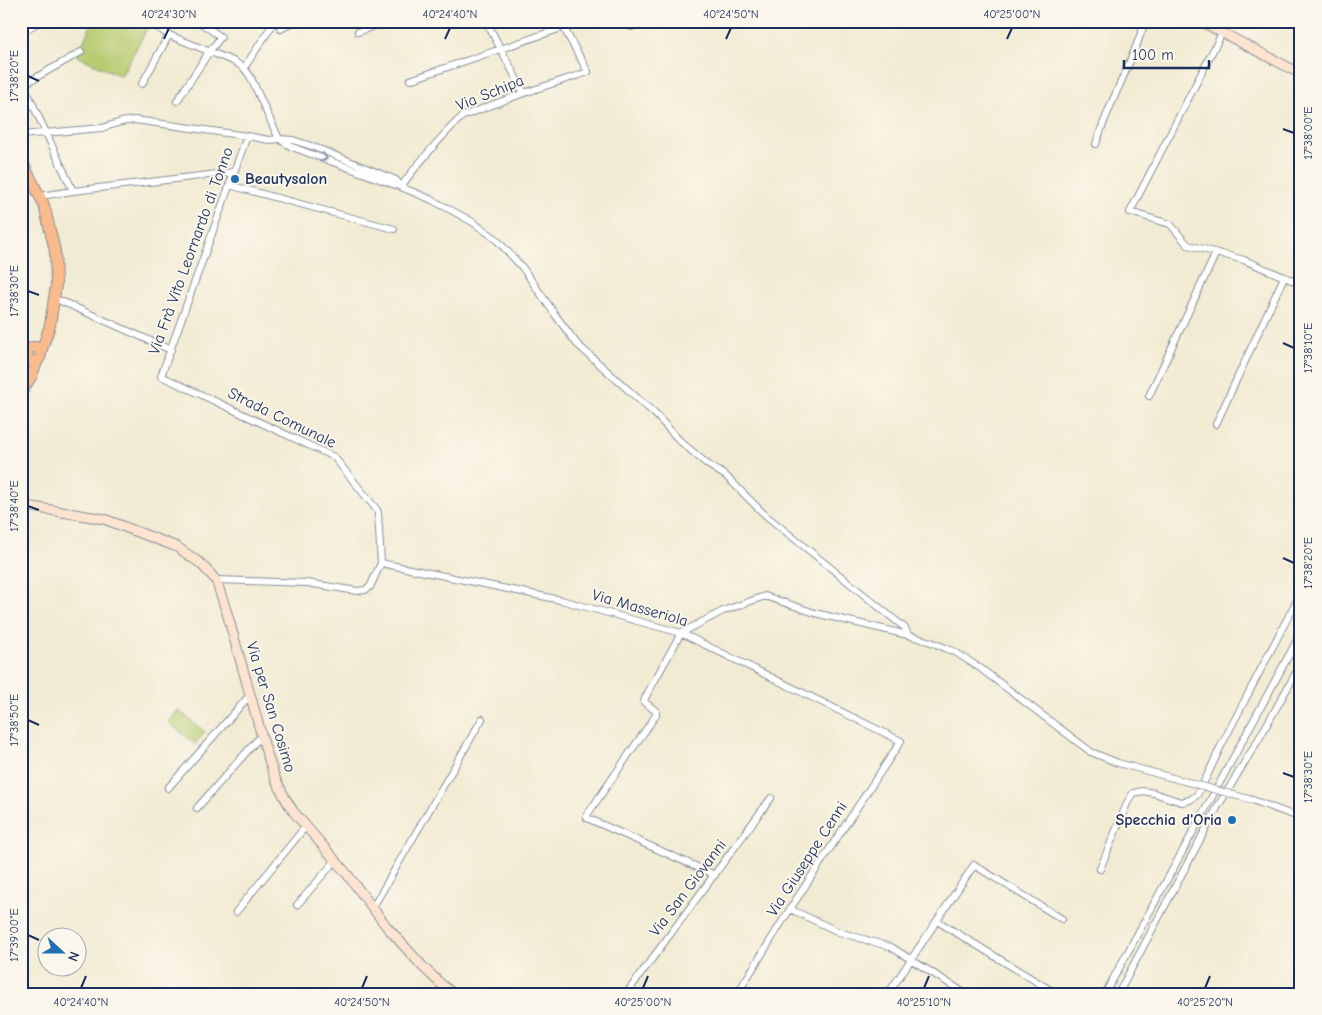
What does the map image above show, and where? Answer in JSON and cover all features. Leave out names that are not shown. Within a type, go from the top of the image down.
[{"type":"main road","points":[[21,159],[44,205],[55,251],[56,285],[47,335],[31,353],[31,377],[21,393]]},
{"type":"street","points":[[21,32],[41,21]]},
{"type":"street","points":[[147,21],[169,35],[223,57],[244,68],[250,76],[279,139],[292,147],[430,199],[470,221],[495,238],[522,268],[577,344],[655,414],[680,441],[707,464],[726,476],[764,514],[905,628],[908,634]]},
{"type":"street","points":[[177,101],[221,37],[198,21]]},
{"type":"street","points":[[244,68],[276,21],[281,29],[295,21]]},
{"type":"street","points":[[358,32],[380,22],[388,21]]},
{"type":"street","points":[[486,21],[524,93]]},
{"type":"street","points":[[410,80],[562,25],[582,21]]},
{"type":"street","points":[[1096,144],[1103,121],[1138,43],[1144,21]]},
{"type":"street","points":[[1200,21],[1301,74]]},
{"type":"street","name":"Via Schipa","points":[[401,187],[427,154],[463,116],[588,72],[562,25]]},
{"type":"street","points":[[1222,33],[1130,212],[1170,224],[1188,246],[1244,260],[1301,284]]},
{"type":"street","points":[[142,84],[169,35]]},
{"type":"street","points":[[73,191],[22,83],[81,52]]},
{"type":"street","points":[[21,135],[102,128],[135,120],[269,140],[279,139]]},
{"type":"street","name":"Via Frà Vito Leornardo di Tonno","points":[[161,376],[247,136]]},
{"type":"street","points":[[40,196],[234,172]]},
{"type":"street","points":[[229,185],[394,229]]},
{"type":"street","points":[[1149,396],[1216,253]]},
{"type":"street","points":[[1216,424],[1284,278]]},
{"type":"street","points":[[54,298],[171,350]]},
{"type":"street","name":"Strada Comunale","points":[[161,376],[334,457],[377,510],[381,563],[370,587],[365,590],[357,591],[307,583],[216,580]]},
{"type":"street","name":"Via per San Cosimo","points":[[21,505],[104,519],[178,547],[200,564],[216,580],[262,736],[280,788],[293,811],[387,927],[424,968],[440,984],[454,994]]},
{"type":"street","name":"Via Masseriola","points":[[381,563],[561,600],[681,633],[901,741]]},
{"type":"street","points":[[1100,869],[1128,800],[1133,793],[1142,791],[1154,793],[1181,802],[1190,800],[1196,795],[1208,776],[1221,746],[1301,592]]},
{"type":"street","points":[[715,876],[587,818],[587,816],[656,715],[656,711],[644,702],[645,698],[681,633],[723,611],[765,596],[815,613],[908,634],[955,652],[980,668],[1091,752],[1118,763],[1252,800],[1301,818]]},
{"type":"street","points":[[1104,994],[1301,633]]},
{"type":"street","points":[[1118,994],[1217,808],[1301,664]]},
{"type":"street","points":[[168,788],[250,695]]},
{"type":"street","points":[[372,908],[482,718]]},
{"type":"street","points":[[197,808],[262,736]]},
{"type":"street","name":"Via Giuseppe Cenni","points":[[737,994],[790,909],[901,741]]},
{"type":"street","name":"Via San Giovanni","points":[[626,994],[772,798]]},
{"type":"street","points":[[236,912],[306,826]]},
{"type":"street","points":[[297,905],[335,861]]},
{"type":"street","points":[[888,994],[974,865],[1062,918]]},
{"type":"street","points":[[790,909],[839,932],[892,948],[966,994]]},
{"type":"street","points":[[937,921],[1052,992]]},
{"type":"green space","points":[[93,21],[140,21],[148,27],[121,76],[77,56]]},
{"type":"green space","points":[[178,710],[205,732],[195,744],[168,722]]},
{"type":"place","name":"Beautysalon","points":[[235,179]]},
{"type":"place","name":"Specchia d'Oria","points":[[1232,820]]}]
